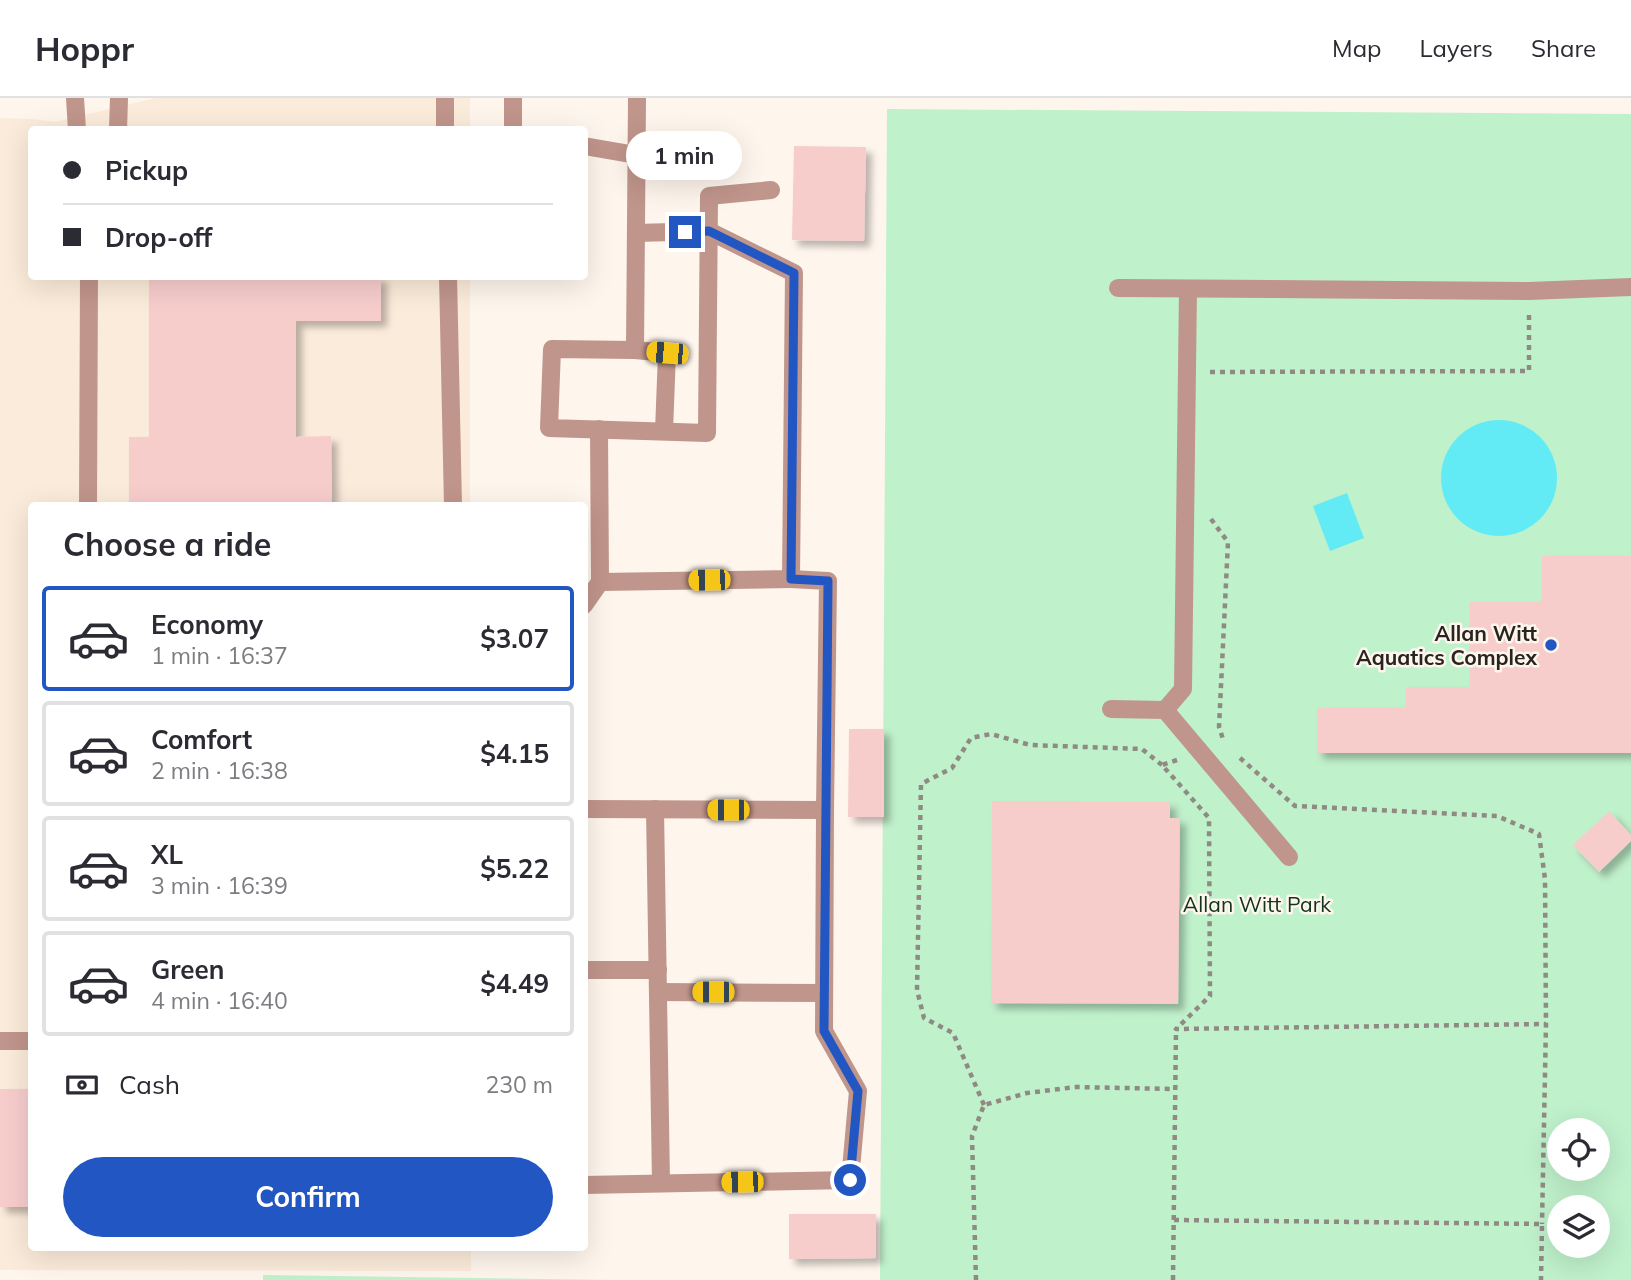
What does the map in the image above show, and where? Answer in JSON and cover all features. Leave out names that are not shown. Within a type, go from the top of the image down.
[{"type":"lane","points":[[75,98],[77,126]]},
{"type":"lane","points":[[118,126],[119,98]]},
{"type":"lane","points":[[444,98],[445,126]]},
{"type":"lane","points":[[513,98],[513,126]]},
{"type":"lane","points":[[635,351],[637,98]]},
{"type":"lane","points":[[588,147],[636,155]]},
{"type":"lane","points":[[664,431],[667,353],[552,349],[549,428],[707,433],[709,196],[771,190]]},
{"type":"lane","points":[[636,233],[709,231],[794,273],[791,579]]},
{"type":"lane","points":[[88,502],[89,280]]},
{"type":"lane","points":[[448,280],[453,502]]},
{"type":"lane","points":[[1118,288],[1529,291],[1631,287]]},
{"type":"lane","points":[[1166,710],[1182,689],[1188,289]]},
{"type":"lane","points":[[588,599],[600,582],[599,429]]},
{"type":"lane","points":[[588,1185],[850,1180],[858,1091],[824,1031],[828,581],[791,579],[600,582]]},
{"type":"lane","points":[[1111,709],[1166,710],[1289,857]]},
{"type":"lane","points":[[588,809],[825,810]]},
{"type":"lane","points":[[655,809],[661,1183]]},
{"type":"lane","points":[[588,970],[658,970]]},
{"type":"lane","points":[[658,992],[824,993]]},
{"type":"lane","points":[[0,1041],[28,1041]]},
{"type":"path","points":[[1205,372],[1529,370],[1529,291]]},
{"type":"path","points":[[1209,516],[1227,542],[1219,727],[1226,745],[1295,806],[1497,816],[1539,834],[1545,878],[1546,1024],[1541,1280]]},
{"type":"path","points":[[976,1280],[972,1136],[984,1105],[953,1033],[924,1018],[917,990],[921,784],[952,768],[971,738],[990,734],[1030,745],[1142,749],[1162,765],[1209,818],[1210,996],[1176,1028],[1173,1280]]},
{"type":"path","points":[[1162,765],[1226,745]]},
{"type":"path","points":[[1176,1028],[1546,1024]]},
{"type":"path","points":[[984,1105],[1027,1093],[1076,1087],[1174,1089]]},
{"type":"path","points":[[1174,1220],[1542,1224]]},
{"type":"shaded area","points":[[156,98],[470,98],[470,126],[28,126],[28,280],[470,280],[470,502],[28,502],[28,1251],[471,1251],[471,1271],[0,1270],[0,118],[55,122]]},
{"type":"green space","name":"Allan Witt Park","points":[[887,109],[1631,114],[1631,1280],[880,1280]]},
{"type":"green space","points":[[263,1275],[612,1280],[263,1280]]},
{"type":"water","points":[[1499,420],[1521,425],[1540,437],[1552,456],[1557,478],[1552,500],[1540,519],[1521,531],[1499,536],[1477,531],[1458,519],[1446,500],[1441,478],[1446,456],[1458,437],[1477,425]]},
{"type":"water","points":[[1347,493],[1364,538],[1330,551],[1313,506]]},
{"type":"building","points":[[794,146],[866,147],[864,241],[792,240]]},
{"type":"building","points":[[149,280],[381,280],[381,321],[296,321],[296,437],[331,436],[332,502],[129,502],[129,437],[149,437]]},
{"type":"building","name":"Allan Witt Aquatics Complex","points":[[1542,556],[1631,556],[1631,753],[1317,753],[1317,708],[1406,708],[1406,687],[1470,687],[1470,602],[1542,602]]},
{"type":"building","points":[[849,729],[884,729],[884,817],[848,817]]},
{"type":"building","points":[[992,801],[1170,802],[1170,818],[1180,818],[1178,1004],[991,1003]]},
{"type":"building","points":[[1609,811],[1631,835],[1631,841],[1599,872],[1573,845]]},
{"type":"building","points":[[0,1089],[28,1089],[28,1207],[0,1207]]},
{"type":"building","points":[[789,1214],[876,1214],[876,1258],[789,1259]]},
{"type":"place","name":"Allan Witt Aquatics Complex","points":[[1551,645]]},
{"type":"route","points":[[685,232],[709,231],[794,273],[791,579],[828,581],[824,1031],[858,1091],[850,1180]]}]
